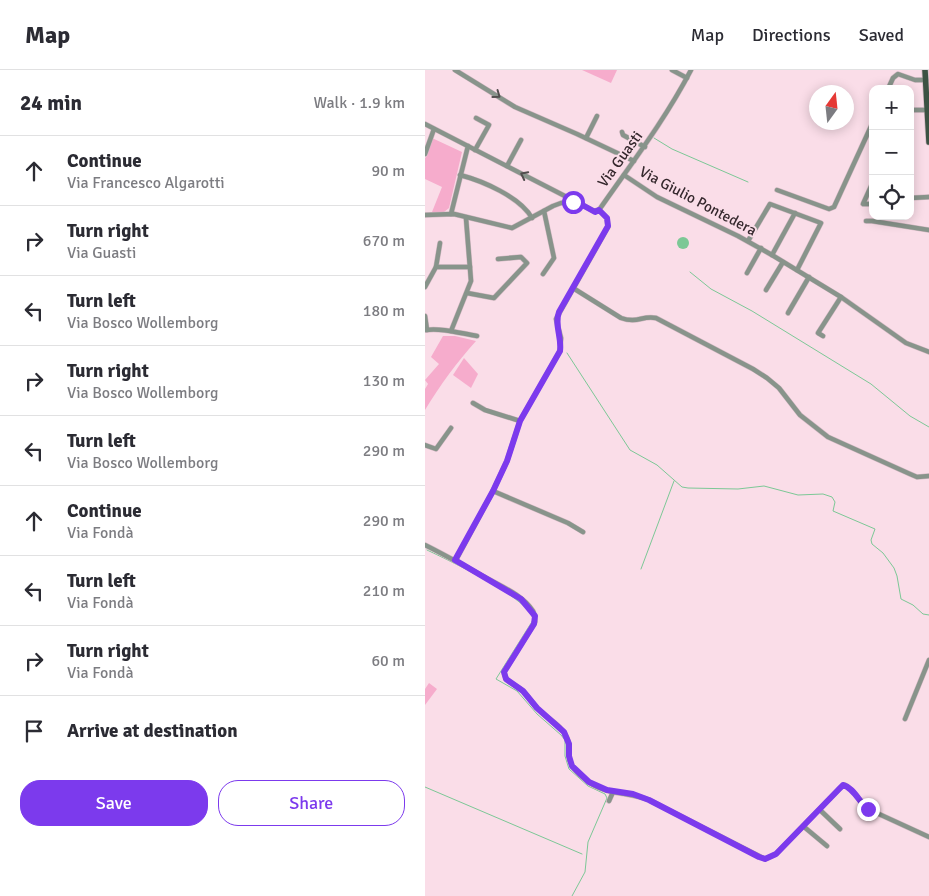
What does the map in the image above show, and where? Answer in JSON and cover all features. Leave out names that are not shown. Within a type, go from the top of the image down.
[{"type":"main road","points":[[925,70],[929,142]]},
{"type":"street","points":[[455,70],[515,107],[587,138],[634,161]]},
{"type":"street","points":[[672,70],[687,78]]},
{"type":"street","name":"Via Guasti","points":[[455,560],[493,491],[507,461],[520,421],[560,351],[561,338],[556,320],[608,226],[607,218],[599,210],[645,147],[691,70]]},
{"type":"street","points":[[890,85],[893,78],[898,74],[915,80],[926,80]]},
{"type":"street","points":[[914,110],[928,110]]},
{"type":"street","points":[[587,138],[597,116]]},
{"type":"street","points":[[475,150],[489,125],[476,118]]},
{"type":"street","points":[[425,124],[595,212],[599,210]]},
{"type":"street","points":[[425,154],[434,129]]},
{"type":"street","points":[[777,190],[831,209],[869,130]]},
{"type":"street","points":[[622,132],[623,135],[645,147]]},
{"type":"street","points":[[507,166],[521,140]]},
{"type":"street","points":[[451,214],[469,146]]},
{"type":"street","points":[[460,175],[476,180],[520,203],[532,218]]},
{"type":"street","name":"Via Giulio Pontedera","points":[[624,175],[657,197],[761,248],[841,297],[906,343],[929,352]]},
{"type":"street","points":[[869,191],[863,204],[869,204]]},
{"type":"street","points":[[914,198],[929,197]]},
{"type":"street","points":[[426,213],[451,214],[512,228],[561,203],[577,202]]},
{"type":"street","points":[[748,241],[770,204],[821,224],[797,270]]},
{"type":"street","points":[[543,274],[554,258],[544,211]]},
{"type":"street","points":[[772,255],[795,214]]},
{"type":"street","points":[[451,330],[471,281],[467,218]]},
{"type":"street","points":[[866,222],[872,220],[929,230]]},
{"type":"street","points":[[425,287],[436,266],[440,243]]},
{"type":"street","name":"Via Giulio Pontedera","points":[[747,272],[761,248]]},
{"type":"street","points":[[467,293],[494,298],[527,263],[521,258],[498,259]]},
{"type":"street","points":[[766,290],[783,262]]},
{"type":"street","points":[[436,266],[471,267]]},
{"type":"street","points":[[789,313],[809,277]]},
{"type":"street","points":[[573,288],[621,318],[629,321],[651,316],[753,369],[779,388],[800,415],[837,442],[917,477],[929,476]]},
{"type":"street","points":[[823,336],[817,333],[841,297]]},
{"type":"street","points":[[425,316],[426,330],[451,330],[477,336]]},
{"type":"street","points":[[473,403],[485,410],[520,421]]},
{"type":"street","points":[[425,445],[437,449],[451,428]]},
{"type":"street","points":[[493,491],[568,523],[583,532]]},
{"type":"street","points":[[425,545],[509,591],[521,599],[533,612],[535,622],[504,672],[504,676],[523,691],[537,708],[564,732],[568,738],[569,758],[574,769],[592,784],[613,792],[633,794],[649,800],[765,859],[776,854],[845,785],[850,788],[861,804],[868,809],[929,837]]},
{"type":"street","points":[[905,718],[929,660]]},
{"type":"street","points":[[609,801],[613,792]]},
{"type":"street","points":[[820,810],[840,830]]},
{"type":"street","points":[[803,826],[827,846]]},
{"type":"shaded area","points":[[582,70],[617,70],[611,83]]},
{"type":"shaded area","points":[[432,138],[462,152],[449,208],[444,212],[432,212],[442,187],[425,179],[425,158]]},
{"type":"shaded area","points":[[681,237],[685,237],[689,243],[685,249],[681,249],[677,245],[677,241]]},
{"type":"shaded area","points":[[443,336],[455,336],[476,341],[449,374],[425,410],[425,389],[428,384],[425,380],[439,364],[431,357]]},
{"type":"shaded area","points":[[464,358],[478,374],[471,388],[453,375]]},
{"type":"shaded area","points":[[429,683],[437,689],[425,705],[425,689]]},
{"type":"waterway","points":[[654,138],[672,149],[748,182]]},
{"type":"waterway","points":[[690,272],[711,289],[752,311],[871,384],[910,416],[929,427]]},
{"type":"waterway","points":[[567,353],[630,450],[657,465],[682,487],[738,489],[764,486],[798,495],[823,494],[832,497],[835,502],[833,511],[875,529],[871,540],[872,544],[883,553],[894,568],[901,599],[913,605],[923,614],[929,615]]},
{"type":"waterway","points":[[641,569],[674,481]]},
{"type":"waterway","points":[[427,550],[504,591],[519,602],[529,612],[533,620],[496,679],[517,691],[537,714],[561,735],[565,740],[565,756],[569,769],[588,786],[605,794],[607,798],[588,842],[585,872],[572,896]]},
{"type":"waterway","points":[[425,787],[582,854]]},
{"type":"route","points":[[573,202],[577,202],[595,212],[599,210],[607,218],[608,226],[603,238],[559,312],[556,320],[561,345],[557,359],[520,421],[507,461],[493,491],[455,560],[521,599],[528,605],[535,616],[534,624],[504,672],[504,676],[523,691],[537,708],[564,732],[568,738],[569,756],[572,766],[592,784],[613,792],[633,794],[649,800],[759,857],[765,859],[776,854],[843,785],[850,788],[861,804],[868,809]]}]
